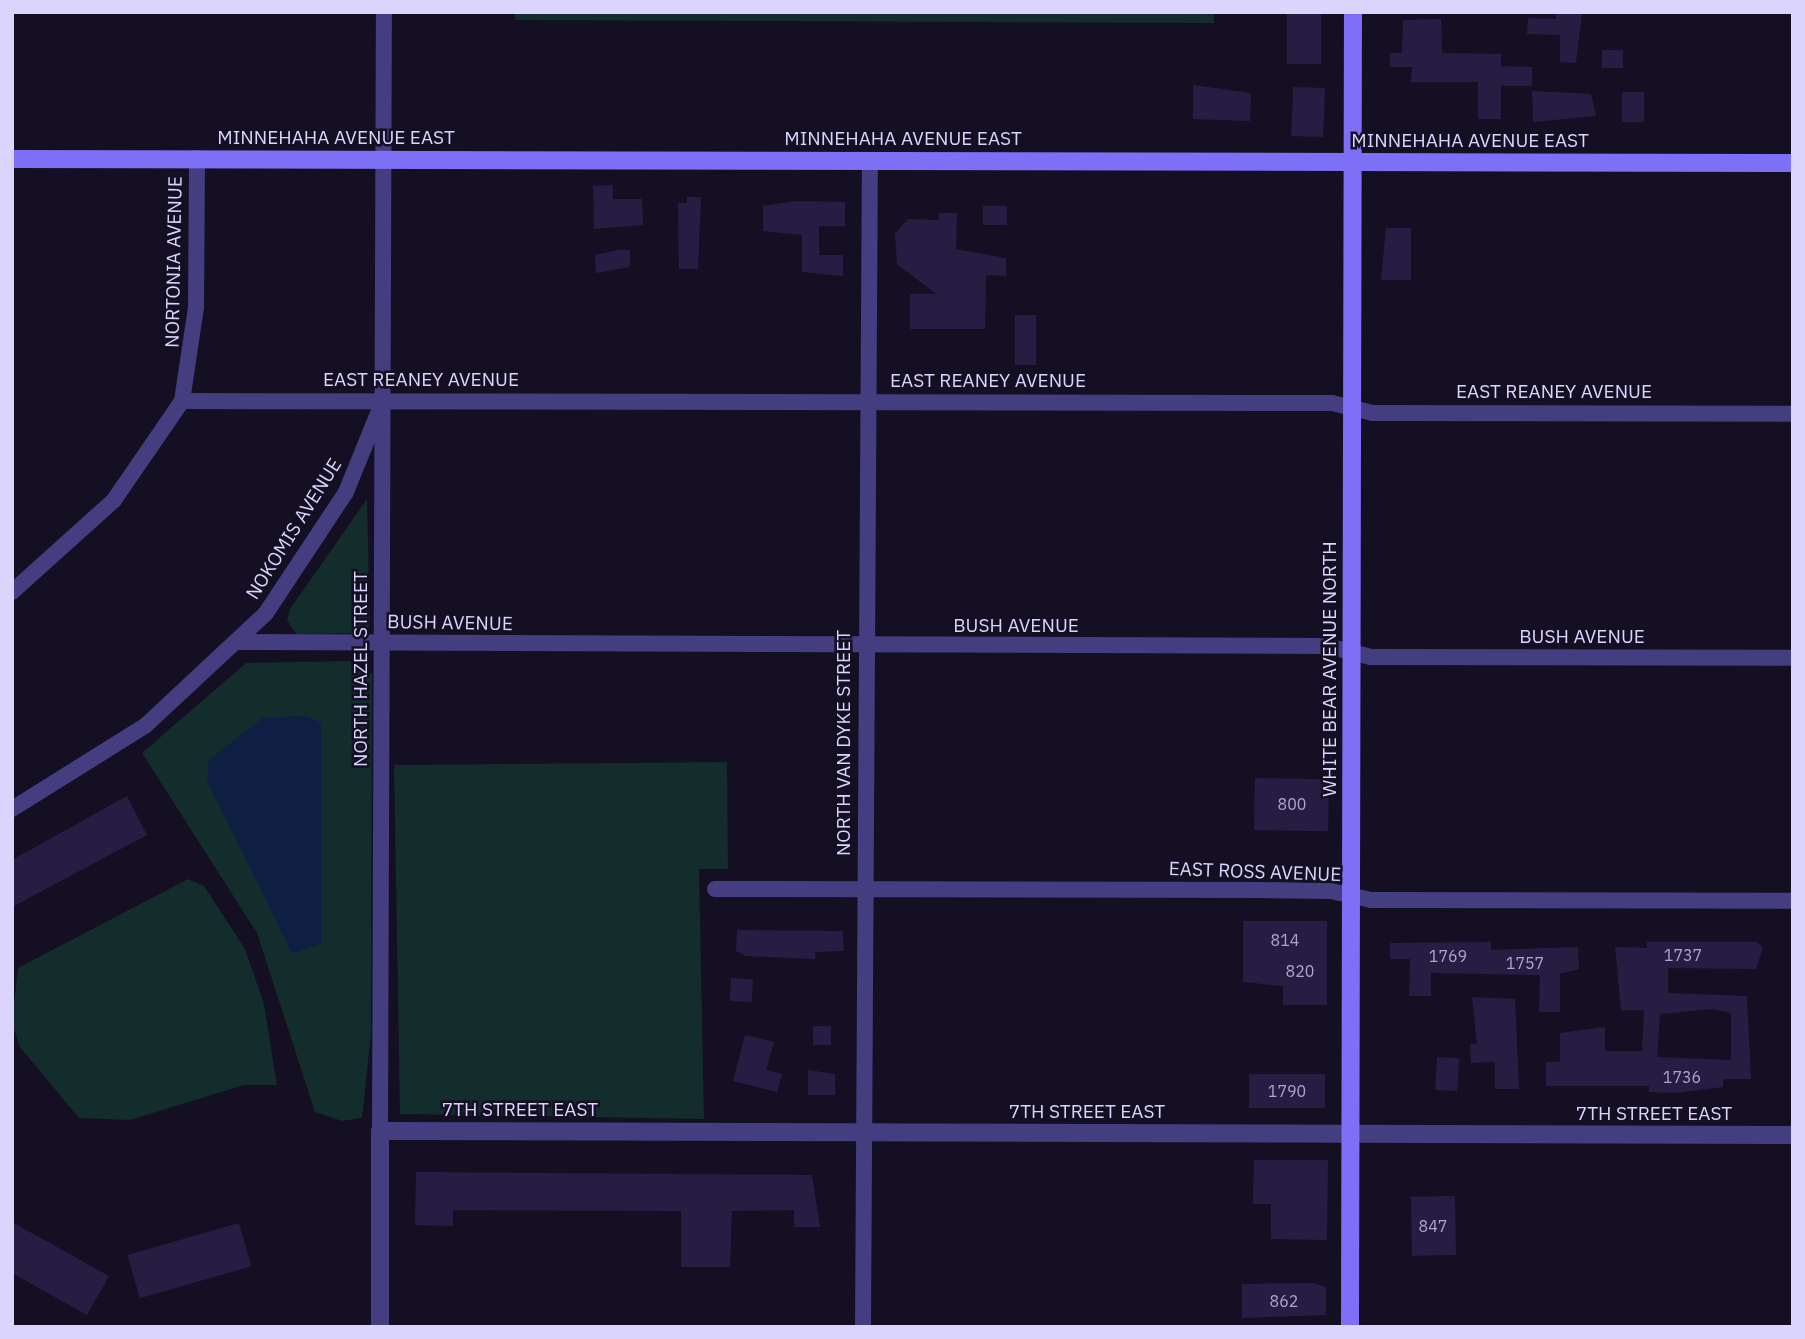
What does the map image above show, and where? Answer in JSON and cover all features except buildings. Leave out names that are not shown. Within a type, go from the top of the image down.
[{"type":"main road","name":"WHITE BEAR AVENUE NORTH","points":[[1350,1327],[1353,12]]},
{"type":"main road","name":"MINNEHAHA AVENUE EAST","points":[[12,159],[1793,163]]},
{"type":"street","name":"NORTH HAZEL STREET","points":[[380,1327],[384,12]]},
{"type":"street","name":"NORTONIA AVENUE","points":[[12,592],[114,500],[182,401],[196,307],[197,158]]},
{"type":"street","name":"NORTH VAN DYKE STREET","points":[[863,1327],[870,160]]},
{"type":"street","name":"EAST REANEY AVENUE","points":[[182,401],[1332,403],[1351,408],[1793,414]]},
{"type":"street","name":"NOKOMIS AVENUE","points":[[12,809],[145,726],[239,642],[291,579],[346,492],[383,401]]},
{"type":"street","name":"BUSH AVENUE","points":[[239,642],[866,648],[1327,646],[1353,652],[1793,658]]},
{"type":"street","name":"EAST ROSS AVENUE","points":[[715,889],[1793,901]]},
{"type":"street","name":"7TH STREET EAST","points":[[380,1131],[1793,1135]]},
{"type":"green space","points":[[515,12],[1214,12],[1214,23],[515,20]]},
{"type":"green space","points":[[367,499],[370,625],[364,633],[296,634],[287,620],[290,609]]},
{"type":"green space","points":[[356,661],[372,674],[371,1034],[362,1118],[342,1121],[315,1112],[257,933],[142,753],[246,663]]},
{"type":"green space","points":[[727,762],[728,869],[699,869],[704,1119],[400,1114],[394,765]]},
{"type":"green space","points":[[188,879],[204,886],[245,949],[264,1004],[277,1085],[244,1085],[130,1120],[79,1118],[20,1047],[12,1023],[18,968]]},
{"type":"water","points":[[305,716],[321,723],[321,944],[292,953],[207,781],[209,760],[263,718]]}]
